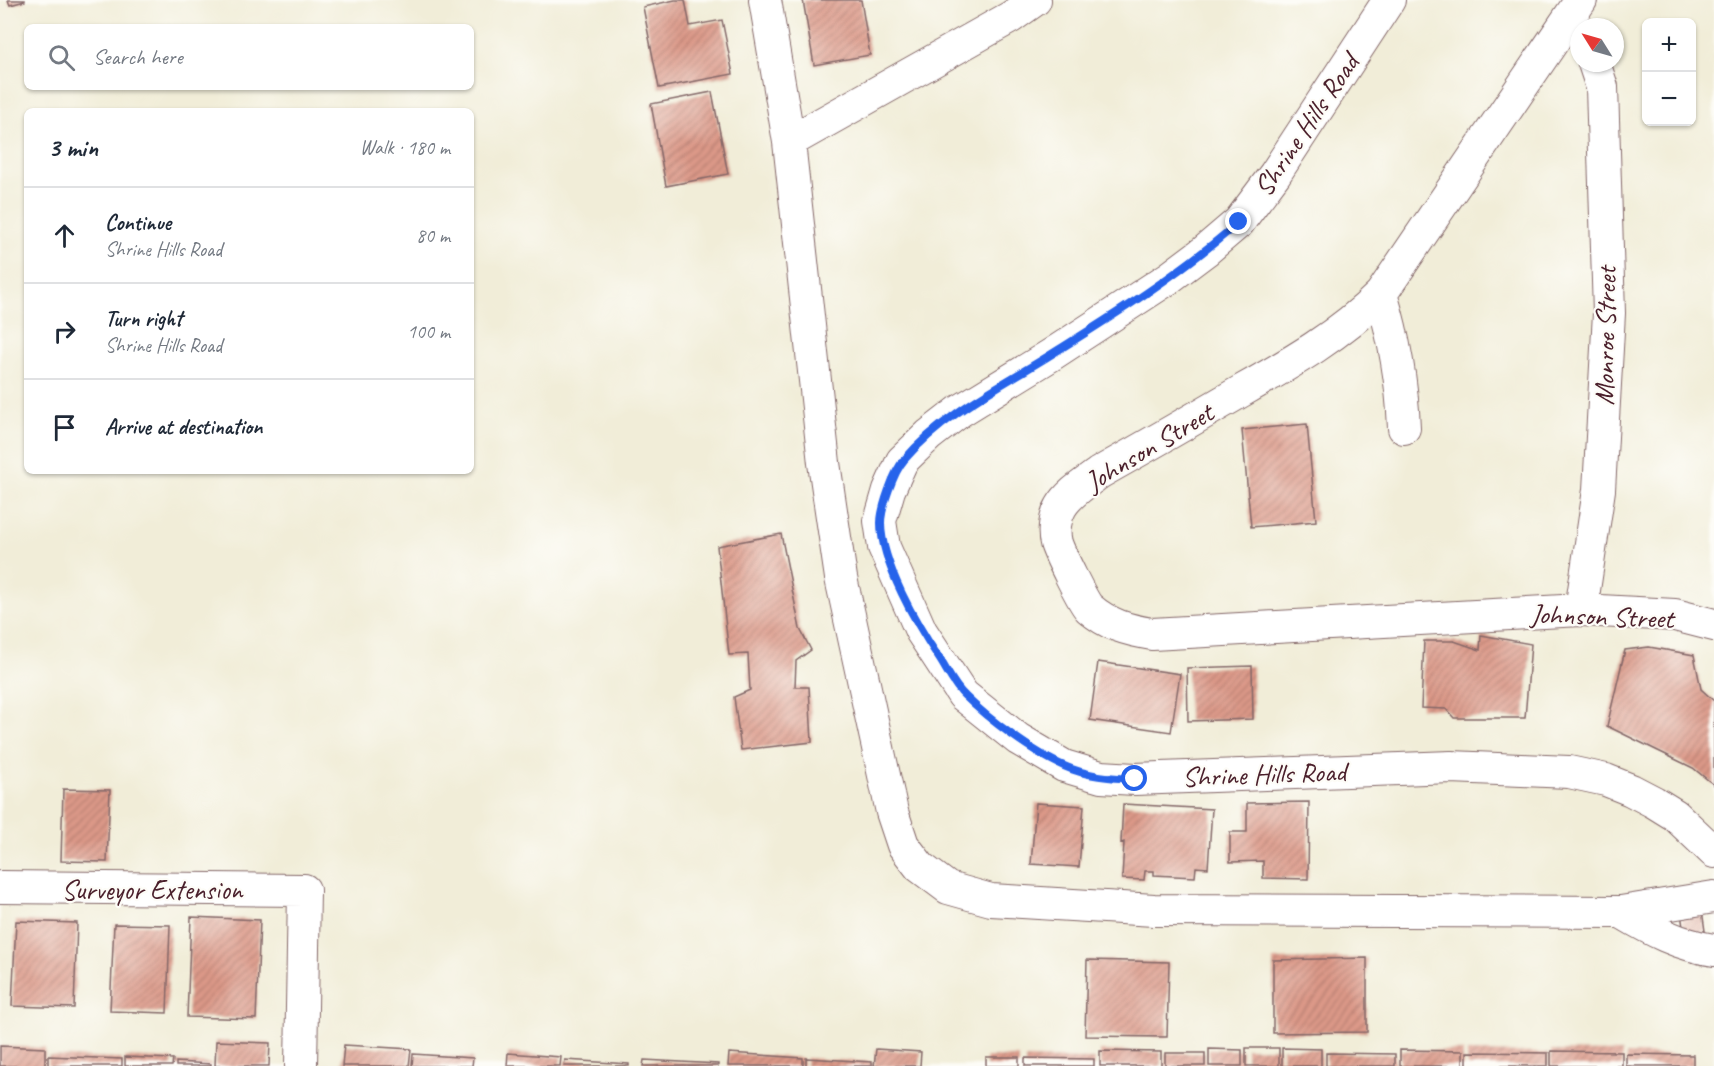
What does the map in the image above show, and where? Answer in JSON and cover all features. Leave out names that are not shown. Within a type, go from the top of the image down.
[{"type":"street","points":[[765,0],[789,142],[824,464],[842,578],[892,812],[903,845],[920,867],[948,888],[991,900],[1154,910],[1621,912],[1714,897]]},
{"type":"street","name":"Shrine Hills Road","points":[[1389,0],[1275,174],[1239,222],[1169,278],[960,411],[929,435],[902,461],[889,490],[880,521],[884,547],[921,631],[963,695],[1018,740],[1064,766],[1101,777],[1135,779],[1451,767],[1569,772],[1606,780],[1654,802],[1675,815],[1714,852]]},
{"type":"street","name":"Johnson Street","points":[[1576,18],[1581,0]]},
{"type":"street","points":[[789,142],[1018,6]]},
{"type":"street","name":"Johnson Street","points":[[1570,36],[1381,294],[1357,318],[1327,340],[1273,373],[1099,473],[1061,507],[1055,523],[1056,542],[1087,606],[1115,625],[1152,634],[1581,610],[1675,615],[1714,625]]},
{"type":"street","name":"Monroe Street","points":[[1581,610],[1599,490],[1609,313],[1602,87],[1597,72]]},
{"type":"street","points":[[1381,294],[1399,362],[1404,428]]},
{"type":"street","name":"Surveyor Extension","points":[[0,887],[304,890],[301,1066]]},
{"type":"street","points":[[1621,912],[1673,940],[1694,947],[1714,950]]},
{"type":"building","points":[[8,0],[25,0],[25,1],[10,5]]},
{"type":"building","points":[[685,0],[690,26],[722,20],[733,74],[659,88],[643,7]]},
{"type":"building","points":[[803,0],[861,0],[870,55],[814,65]]},
{"type":"building","points":[[712,92],[728,174],[666,186],[651,104]]},
{"type":"building","points":[[1307,424],[1316,521],[1251,527],[1242,430]]},
{"type":"building","points":[[781,534],[800,629],[811,650],[796,661],[795,687],[809,687],[812,742],[741,750],[734,697],[750,690],[748,654],[729,655],[717,546]]},
{"type":"building","points":[[1481,635],[1531,644],[1525,718],[1454,718],[1446,709],[1421,708],[1424,641],[1454,641],[1480,650]]},
{"type":"building","points":[[1649,647],[1694,655],[1701,689],[1714,701],[1714,785],[1693,768],[1607,726],[1625,650]]},
{"type":"building","points":[[1098,662],[1180,674],[1171,732],[1090,720]]},
{"type":"building","points":[[1252,666],[1253,719],[1188,721],[1187,668]]},
{"type":"building","points":[[63,789],[110,790],[107,862],[61,861]]},
{"type":"building","points":[[1309,802],[1308,879],[1263,878],[1263,861],[1230,862],[1230,832],[1247,832],[1247,803]]},
{"type":"building","points":[[1036,803],[1084,806],[1079,867],[1031,864]]},
{"type":"building","points":[[1123,804],[1212,809],[1208,868],[1196,867],[1195,877],[1154,875],[1154,871],[1145,871],[1144,880],[1122,879]]},
{"type":"building","points":[[1702,910],[1705,931],[1684,934],[1681,913]]},
{"type":"building","points":[[191,917],[260,920],[256,1019],[187,1017]]},
{"type":"building","points":[[16,921],[77,923],[74,1008],[12,1006]]},
{"type":"building","points":[[114,924],[170,925],[167,1013],[110,1011]]},
{"type":"building","points":[[1367,958],[1367,1032],[1273,1033],[1273,960]]},
{"type":"building","points":[[1087,960],[1169,962],[1167,1037],[1085,1036]]},
{"type":"building","points":[[216,1041],[270,1043],[269,1066],[215,1066]]},
{"type":"building","points":[[344,1045],[411,1049],[409,1066],[342,1066]]},
{"type":"building","points":[[0,1046],[45,1048],[45,1066],[0,1066]]},
{"type":"building","points":[[1246,1048],[1279,1048],[1279,1066],[1246,1066]]},
{"type":"building","points":[[1282,1048],[1321,1049],[1321,1066],[1282,1066]]},
{"type":"building","points":[[876,1049],[921,1052],[920,1066],[874,1066]]},
{"type":"building","points":[[1209,1049],[1242,1050],[1242,1066],[1209,1066]]},
{"type":"building","points":[[1400,1050],[1463,1051],[1463,1066],[1400,1066]]},
{"type":"building","points":[[1100,1051],[1161,1052],[1161,1066],[1100,1066]]},
{"type":"building","points":[[1551,1051],[1622,1052],[1622,1066],[1551,1066]]},
{"type":"building","points":[[1467,1052],[1548,1053],[1548,1066],[1467,1066]]},
{"type":"building","points":[[508,1053],[561,1057],[560,1066],[507,1066]]},
{"type":"building","points":[[729,1053],[803,1058],[803,1066],[728,1066]]},
{"type":"building","points":[[1165,1053],[1205,1053],[1205,1066],[1165,1066]]},
{"type":"building","points":[[1326,1053],[1395,1054],[1395,1066],[1326,1066]]},
{"type":"building","points":[[413,1054],[473,1058],[472,1066],[412,1066]]},
{"type":"building","points":[[1626,1054],[1693,1055],[1693,1066],[1626,1066]]},
{"type":"building","points":[[48,1056],[122,1059],[122,1066],[48,1066]]},
{"type":"building","points":[[125,1057],[173,1059],[172,1066],[125,1066]]},
{"type":"building","points":[[986,1057],[1019,1057],[1019,1066],[986,1066]]},
{"type":"building","points":[[806,1058],[872,1062],[872,1066],[806,1066]]},
{"type":"building","points":[[1025,1058],[1094,1059],[1094,1066],[1025,1066]]},
{"type":"building","points":[[565,1060],[629,1064],[629,1066],[564,1066]]},
{"type":"building","points":[[644,1060],[718,1064],[718,1066],[643,1066]]},
{"type":"building","points":[[176,1062],[211,1064],[211,1066],[176,1066]]},
{"type":"route","points":[[1135,779],[1101,777],[1064,766],[1018,740],[963,695],[921,631],[884,547],[880,521],[889,490],[902,461],[929,435],[960,411],[1169,278],[1239,222]]}]
